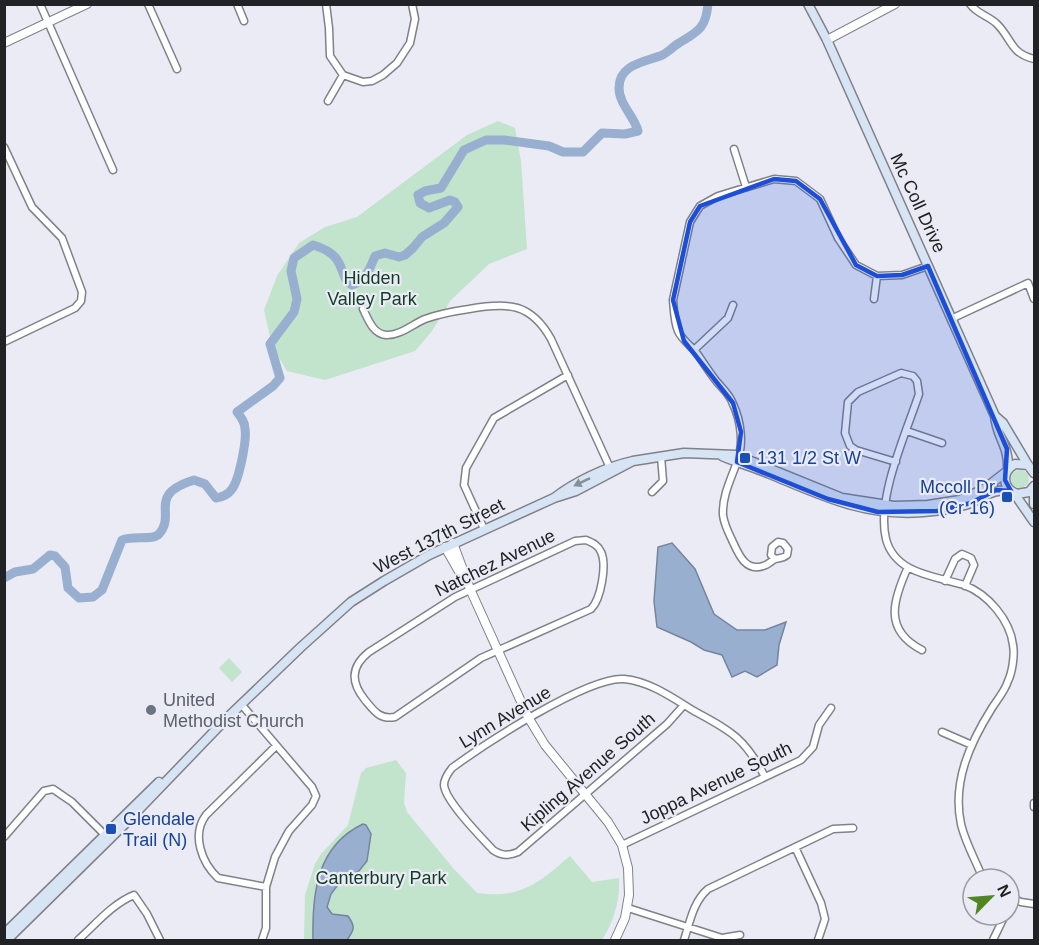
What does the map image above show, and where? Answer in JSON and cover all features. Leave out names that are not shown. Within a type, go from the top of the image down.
[{"type":"main road","name":"Mc Coll Drive","points":[[808,4],[827,40],[995,416],[996,426],[1008,453],[1006,484],[1012,492]]},
{"type":"main road","name":"Mc Coll Drive","points":[[995,416],[1003,423],[1032,467]]},
{"type":"main road","name":"West 137th Street","points":[[107,837],[171,770],[187,759],[241,704],[351,602],[402,570],[449,545],[554,498],[576,491],[612,470],[633,462],[661,456],[684,453],[718,455],[738,459],[828,499],[885,509],[954,505]]},
{"type":"main road","points":[[954,505],[984,489],[1015,464],[1032,467]]},
{"type":"main road","points":[[954,505],[970,503],[996,490],[1026,494],[1035,486]]},
{"type":"main road","points":[[1035,486],[1035,504]]},
{"type":"main road","points":[[1012,492],[1035,522]]},
{"type":"main road","points":[[4,934],[107,837]]},
{"type":"main road","points":[[7,940],[107,837]]},
{"type":"street","points":[[40,4],[112,170]]},
{"type":"street","points":[[4,43],[87,4]]},
{"type":"street","points":[[148,4],[177,69]]},
{"type":"street","points":[[237,4],[244,21]]},
{"type":"street","points":[[326,4],[330,56],[343,75],[363,82],[372,81],[383,75],[397,63],[410,43],[415,19],[412,4]]},
{"type":"street","points":[[827,40],[895,4]]},
{"type":"street","points":[[969,4],[973,9],[996,22],[1011,46],[1021,55],[1035,59]]},
{"type":"street","points":[[328,100],[343,75]]},
{"type":"street","points":[[4,147],[32,207],[62,238],[81,287],[81,301],[71,310],[4,342]]},
{"type":"street","points":[[734,149],[746,187]]},
{"type":"street","points":[[775,559],[757,568],[744,562],[726,528],[723,514],[724,502],[731,473],[738,459],[741,432],[733,403],[678,330],[673,300],[690,222],[700,206],[718,196],[774,179],[796,181],[820,199],[838,238],[856,265],[877,276],[902,275],[928,266]]},
{"type":"street","points":[[874,299],[877,276]]},
{"type":"street","points":[[951,319],[1028,283],[1035,299]]},
{"type":"street","points":[[363,309],[373,328],[386,335],[449,312],[490,305],[522,308],[544,327],[612,470]]},
{"type":"street","points":[[694,350],[728,318],[733,305]]},
{"type":"street","points":[[896,462],[856,450],[850,446],[845,433],[847,408],[848,402],[858,392],[896,374],[907,374],[913,376],[917,381],[919,394],[889,485],[885,509],[886,538],[894,556],[908,567],[965,586],[988,600],[1006,622],[1014,646],[1008,681],[972,745],[962,774],[960,812],[962,826],[978,867]]},
{"type":"street","points":[[484,529],[464,485],[466,468],[494,418],[568,375]]},
{"type":"street","points":[[907,430],[942,443]]},
{"type":"street","points":[[652,492],[663,481],[661,456]]},
{"type":"street","name":"Natchez Avenue","points":[[580,540],[592,542],[600,549],[603,561],[602,578],[598,600],[591,609],[481,658],[395,717],[381,717],[375,713],[358,691],[353,677],[362,657],[470,589],[580,540]]},
{"type":"street","points":[[449,545],[455,567],[470,589],[528,717],[545,745],[608,822],[622,844],[630,879],[628,908],[615,940]]},
{"type":"street","points":[[945,581],[955,560],[962,554],[971,558],[974,566],[965,586]]},
{"type":"street","points":[[908,567],[895,597],[895,615],[902,636],[908,643],[922,650]]},
{"type":"street","name":"Lynn Avenue","points":[[507,855],[500,854],[486,842],[449,799],[444,785],[445,778],[452,768],[528,717],[600,683],[617,678],[646,684],[684,705]]},
{"type":"street","points":[[241,704],[312,786],[316,796],[315,801],[289,831],[280,846],[266,887],[266,928],[262,940]]},
{"type":"street","points":[[684,705],[737,736],[751,752],[765,777]]},
{"type":"street","name":"Kipling Avenue South","points":[[507,855],[518,852],[667,724],[684,705]]},
{"type":"street","name":"Joppa Avenue South","points":[[622,844],[801,760],[813,747],[819,725],[831,708]]},
{"type":"street","points":[[942,732],[972,745]]},
{"type":"street","points":[[266,887],[218,878],[203,855],[198,830],[206,815],[276,746]]},
{"type":"street","points":[[4,837],[44,791],[53,789],[72,802],[107,837]]},
{"type":"street","points":[[684,940],[698,900],[708,889],[833,829],[853,828]]},
{"type":"street","points":[[795,847],[821,903],[825,918],[818,940]]},
{"type":"street","points":[[78,940],[126,898],[134,895],[160,940]]},
{"type":"street","points":[[628,908],[722,938],[740,935]]},
{"type":"highlighted area","points":[[774,179],[796,181],[820,199],[856,265],[877,276],[902,275],[928,266],[1007,449],[1005,480],[1011,491],[996,490],[971,503],[937,511],[878,512],[828,499],[737,462],[741,432],[733,403],[684,341],[673,300],[690,222],[700,206]]},
{"type":"green space","name":"Hidden Valley Park","points":[[498,121],[515,128],[521,161],[527,249],[489,264],[451,300],[432,331],[415,351],[325,380],[287,371],[272,346],[264,310],[277,276],[299,243],[325,227],[357,217],[467,135]]},
{"type":"green space","points":[[1020,470],[1026,473],[1029,479],[1026,485],[1020,488],[1014,485],[1011,479],[1014,473]]},
{"type":"green space","points":[[229,658],[242,672],[232,682],[219,668]]},
{"type":"green space","name":"Canterbury Park","points":[[396,760],[406,773],[404,803],[407,812],[453,868],[477,893],[506,894],[518,891],[539,881],[570,856],[592,882],[619,878],[615,911],[602,940],[304,940],[305,895],[315,864],[321,854],[348,825],[361,773],[366,768]]},
{"type":"water","points":[[672,543],[695,569],[714,614],[737,630],[765,630],[786,622],[779,645],[777,665],[757,677],[745,671],[732,677],[722,655],[704,650],[657,627],[654,601],[658,547]]},
{"type":"water","points":[[363,824],[371,834],[367,861],[359,871],[340,882],[331,894],[327,907],[332,914],[348,916],[353,931],[347,940],[313,940],[316,889],[326,859],[347,833]]},
{"type":"waterway","points":[[4,578],[15,572],[33,569],[50,555],[55,556],[65,567],[68,588],[79,598],[93,597],[102,590],[122,540],[152,537],[159,534],[164,527],[165,505],[171,492],[194,480],[205,484],[216,498],[229,493],[235,484],[245,442],[244,424],[237,412],[273,386],[280,378],[270,344],[294,312],[297,299],[291,271],[294,258],[313,245],[325,250],[337,260],[344,276],[352,285],[364,277],[375,256],[385,253],[399,257],[405,255],[422,237],[444,223],[458,207],[450,200],[429,208],[420,203],[418,195],[441,188],[464,150],[486,140],[504,140],[549,146],[563,152],[583,152],[602,133],[625,134],[638,131],[620,94],[620,80],[623,74],[633,66],[665,54],[700,29],[708,4]]},
{"type":"place","name":"131 1/2 St W","points":[[745,458]]},
{"type":"place","name":"Mccoll Dr (Cr 16)","points":[[1007,497]]},
{"type":"place","name":"United Methodist Church","points":[[151,710]]},
{"type":"place","name":"Glendale Trail (N)","points":[[111,829]]}]
